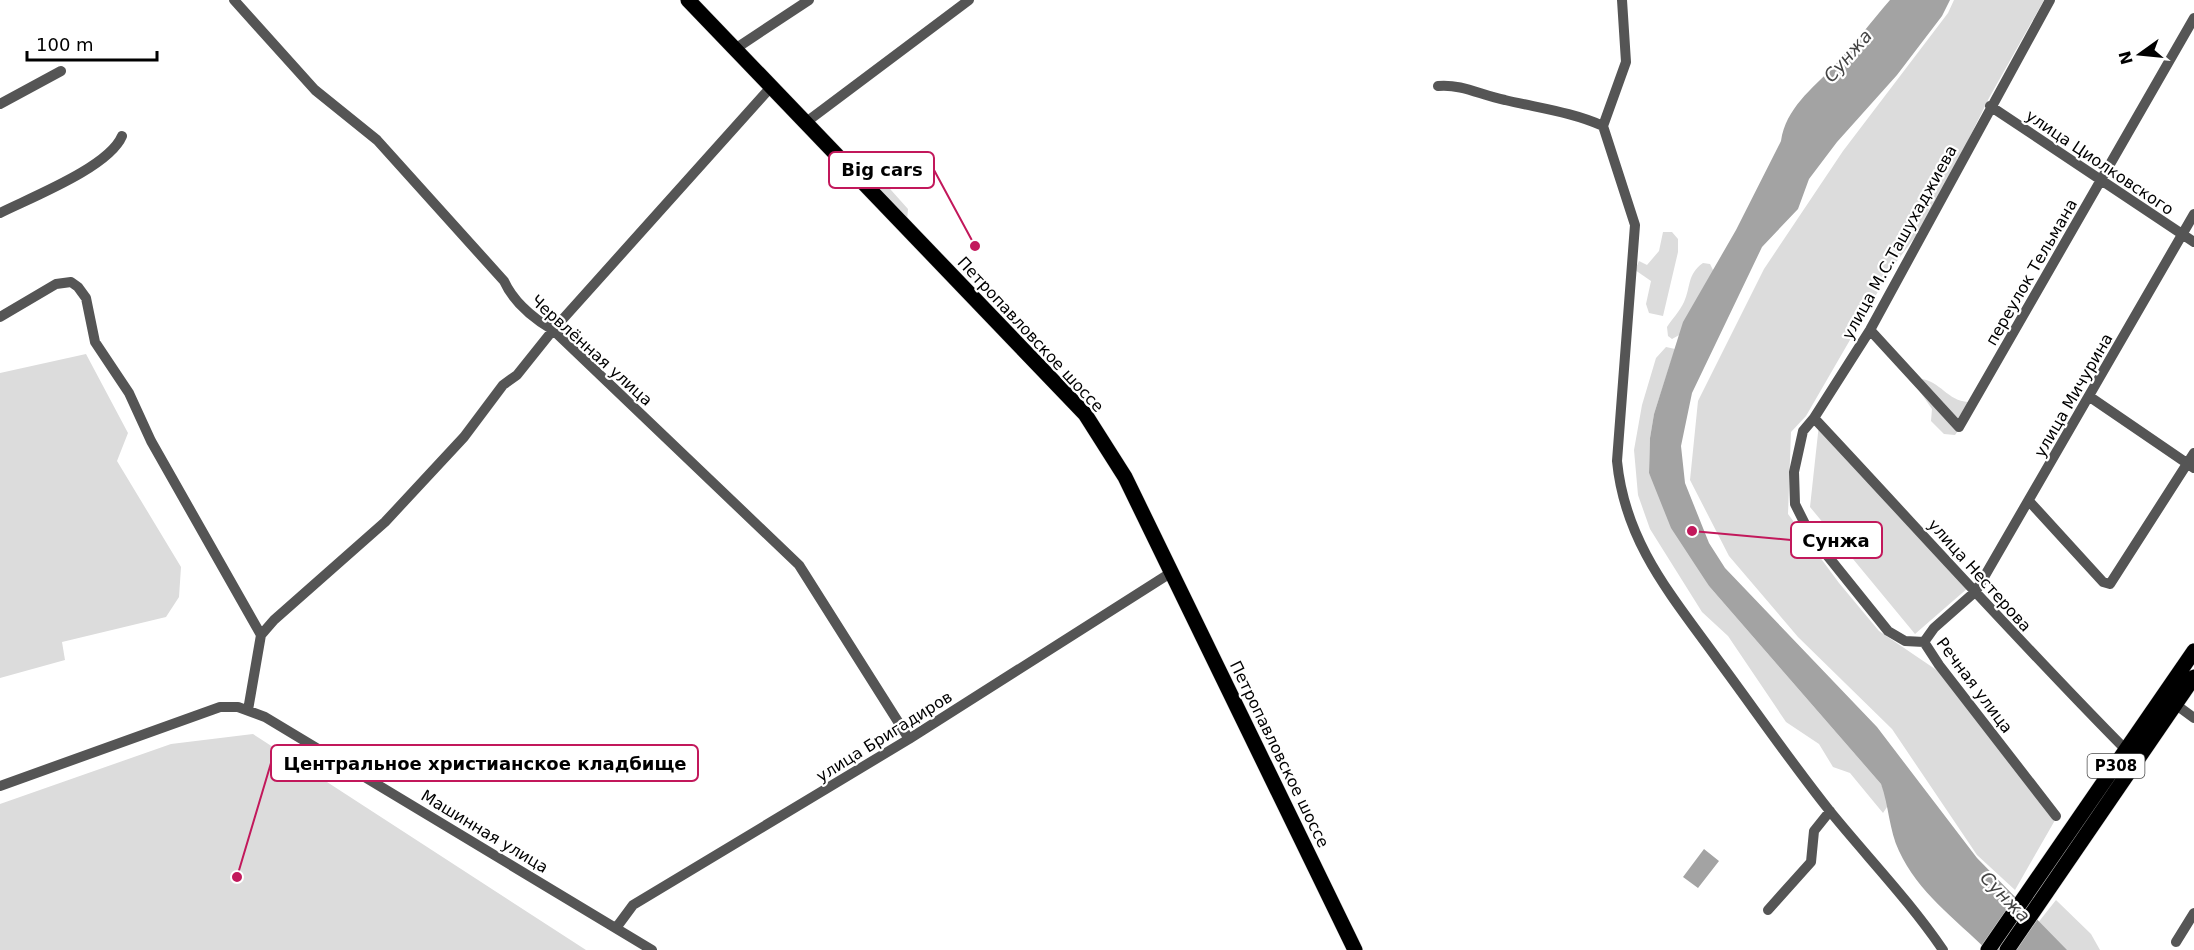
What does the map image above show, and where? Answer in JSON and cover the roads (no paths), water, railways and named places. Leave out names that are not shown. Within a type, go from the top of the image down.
[{"type":"main road","name":"Петропавловское шоссе","points":[[688,0],[1085,414],[1125,477],[1355,950]]},
{"type":"main road","name":"P308","points":[[2042,884],[2194,651]]},
{"type":"main road","name":"P308","points":[[2042,884],[2194,677]]},
{"type":"main road","points":[[1988,950],[2042,884]]},
{"type":"main road","points":[[2007,950],[2042,884]]},
{"type":"street","name":"Червлённая улица","points":[[234,0],[315,90],[376,140],[504,281],[510,294],[536,320],[553,330],[799,565],[909,739]]},
{"type":"street","points":[[735,49],[809,0]]},
{"type":"street","points":[[805,123],[969,0]]},
{"type":"street","points":[[1622,0],[1626,62],[1603,126],[1635,225],[1617,461],[1620,487],[1632,527],[1657,576],[1830,811],[1924,921],[1943,950]]},
{"type":"street","name":"улица М.С.Ташухаджиева","points":[[1796,504],[1794,472],[1803,431],[1814,418],[1870,330],[1990,106],[2050,0]]},
{"type":"street","name":"переулок Тельмана","points":[[1870,330],[1959,427],[2194,18]]},
{"type":"street","points":[[0,104],[61,71]]},
{"type":"street","points":[[1438,86],[1464,87],[1501,100],[1586,119],[1603,126]]},
{"type":"street","points":[[248,710],[261,635],[274,620],[385,522],[464,437],[503,385],[517,375],[553,330],[771,87]]},
{"type":"street","name":"улица Циолковского","points":[[1990,106],[2194,242]]},
{"type":"street","points":[[0,213],[102,161],[118,147],[122,136]]},
{"type":"street","name":"улица Мичурина","points":[[1924,642],[1934,628],[1976,591],[2090,398],[2194,214]]},
{"type":"street","points":[[0,317],[56,284],[71,282],[78,286],[86,298],[95,342],[105,360],[118,374],[151,441],[261,635]]},
{"type":"street","points":[[2090,398],[2190,466]]},
{"type":"street","name":"улица Нестерова","points":[[1814,418],[1976,591],[2037,660],[2127,751]]},
{"type":"street","points":[[2030,501],[2103,582],[2110,584],[2190,466],[2194,453]]},
{"type":"street","name":"Речная улица","points":[[1796,504],[1810,534],[1888,631],[1905,641],[1924,642],[1939,665],[2056,816]]},
{"type":"street","name":"улица Бригадиров","points":[[616,928],[633,905],[909,739],[1172,572]]},
{"type":"street","points":[[2175,704],[2194,718]]},
{"type":"street","name":"Машинная улица","points":[[0,786],[220,707],[248,710],[266,717],[652,950]]},
{"type":"street","points":[[1768,910],[1811,862],[1814,831],[1830,811]]},
{"type":"street","points":[[2176,942],[2194,913]]},
{"type":"water","points":[[1890,0],[1950,0],[1942,16],[1897,75],[1837,142],[1809,179],[1798,209],[1762,247],[1692,393],[1681,446],[1685,483],[1709,543],[1725,568],[1877,727],[1977,858],[2067,950],[1987,950],[1927,892],[1907,866],[1899,851],[1881,784],[1709,586],[1671,528],[1649,473],[1650,438],[1654,414],[1683,322],[1736,230],[1781,141],[1794,109],[1848,51]]},
{"type":"water","points":[[1704,849],[1719,861],[1698,888],[1683,877]]},
{"type":"place","name":"Big cars","points":[[975,246]]},
{"type":"place","name":"Сунжа","points":[[1692,531]]},
{"type":"place","name":"Центральное христианское кладбище","points":[[237,877]]}]
